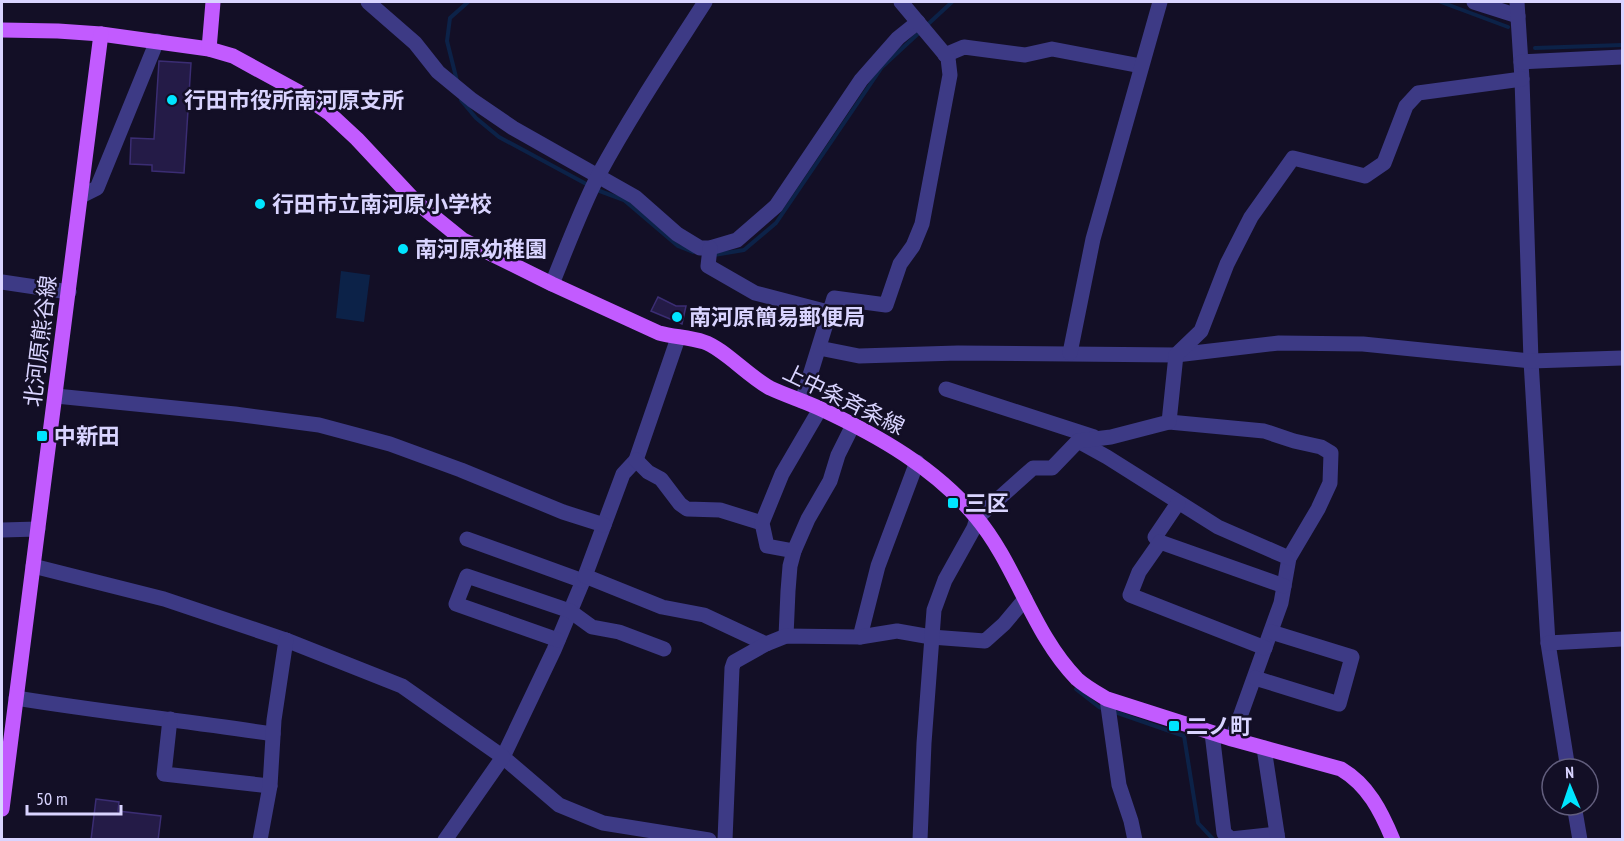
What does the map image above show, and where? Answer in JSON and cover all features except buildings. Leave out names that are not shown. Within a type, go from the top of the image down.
[{"type":"main road","points":[[2,30],[101,34],[209,49],[213,2]]},
{"type":"main road","name":"北河原熊谷線","points":[[2,809],[101,34]]},
{"type":"main road","name":"上中条斉条線","points":[[209,49],[233,56],[262,71],[329,113],[357,139],[416,202],[463,240],[659,333],[704,342],[756,380],[853,425],[917,462],[948,488],[995,542],[1024,599],[1049,640],[1070,670],[1089,689],[1107,699],[1212,733],[1341,769],[1353,776],[1373,799],[1393,840]]},
{"type":"street","points":[[368,2],[415,43],[438,72],[472,100],[513,128],[635,197],[677,234],[700,248],[710,248],[737,240],[776,206],[861,80],[898,38],[918,22]]},
{"type":"street","points":[[552,284],[579,216],[599,176],[638,105],[705,2]]},
{"type":"street","points":[[802,401],[834,298],[886,305],[900,264],[912,246],[922,224],[950,75],[948,58],[901,2]]},
{"type":"street","points":[[1070,353],[1093,239],[1160,2]]},
{"type":"street","points":[[1474,2],[1517,9],[1522,79],[1531,361],[1548,644],[1566,757]]},
{"type":"street","points":[[81,196],[97,188],[157,41]]},
{"type":"street","points":[[945,55],[964,47],[1025,55],[1052,49],[1141,66]]},
{"type":"street","points":[[1521,62],[1623,57]]},
{"type":"street","points":[[1169,422],[1176,354],[1201,330],[1227,264],[1251,217],[1293,158],[1365,176],[1384,163],[1406,106],[1418,93],[1522,79]]},
{"type":"street","points":[[710,248],[708,266],[755,293],[828,312]]},
{"type":"street","points":[[2,282],[69,292]]},
{"type":"street","points":[[445,840],[503,757],[558,640],[584,579],[623,474],[636,460],[678,338]]},
{"type":"street","points":[[819,348],[859,356],[958,353],[1176,354],[1279,342],[1363,344],[1531,361],[1623,358]]},
{"type":"street","points":[[946,389],[1098,439]]},
{"type":"street","points":[[56,396],[319,425],[390,444],[461,470],[563,513],[604,525]]},
{"type":"street","points":[[794,551],[767,546],[762,523],[782,474],[820,409]]},
{"type":"street","points":[[920,840],[931,638],[934,610],[945,580],[975,528],[976,518],[1033,468],[1052,468],[1078,441],[1098,439],[1169,422],[1264,431],[1321,447],[1331,453],[1330,483],[1318,509],[1289,558],[1281,603],[1232,739]]},
{"type":"street","points":[[786,636],[789,574],[794,551],[808,519],[830,481],[838,455],[853,425]]},
{"type":"street","points":[[1078,441],[1107,456],[1218,527],[1289,558]]},
{"type":"street","points":[[636,460],[648,472],[661,479],[680,504],[687,509],[720,510],[762,523]]},
{"type":"street","points":[[860,637],[878,566],[917,462]]},
{"type":"street","points":[[1178,502],[1155,537],[1160,542],[1284,586]]},
{"type":"street","points":[[2,530],[38,529]]},
{"type":"street","points":[[467,539],[662,607],[704,615],[766,644]]},
{"type":"street","points":[[1160,542],[1139,572],[1130,595],[1265,648]]},
{"type":"street","points":[[33,567],[164,599],[286,640],[402,686],[503,757],[560,805],[603,823],[709,840]]},
{"type":"street","points":[[558,640],[456,604],[467,576],[570,610],[592,627],[619,632],[664,649]]},
{"type":"street","points":[[724,840],[734,662],[786,636],[860,637],[897,631],[931,638],[986,641],[1004,624],[1024,599]]},
{"type":"street","points":[[1255,678],[1339,704],[1352,657],[1271,632]]},
{"type":"street","points":[[1548,644],[1623,639]]},
{"type":"street","points":[[260,840],[270,786],[273,734],[286,640]]},
{"type":"street","points":[[16,698],[102,712],[273,734]]},
{"type":"street","points":[[1107,699],[1119,785],[1135,840]]},
{"type":"street","points":[[170,719],[164,774],[270,786]]},
{"type":"street","points":[[1212,733],[1224,833],[1231,839],[1277,837],[1264,748]]},
{"type":"street","points":[[1576,817],[1580,840]]},
{"type":"water","points":[[341,271],[370,275],[364,322],[336,318]]},
{"type":"waterway","points":[[457,81],[447,41],[450,18],[468,2]]},
{"type":"waterway","points":[[926,26],[952,2]]},
{"type":"waterway","points":[[1441,2],[1508,27]]},
{"type":"waterway","points":[[714,255],[744,250],[776,223],[882,67],[921,31]]},
{"type":"waterway","points":[[1535,48],[1622,45]]},
{"type":"waterway","points":[[461,100],[476,118],[499,137],[590,186]]},
{"type":"waterway","points":[[597,190],[624,200],[678,246],[693,252]]},
{"type":"waterway","points":[[1076,689],[1105,709]]},
{"type":"waterway","points":[[1112,711],[1184,736],[1198,823],[1214,840]]},
{"type":"place","name":"行田市役所南河原支所","points":[[172,100]]},
{"type":"place","name":"行田市立南河原小学校","points":[[260,204]]},
{"type":"place","name":"南河原幼稚園","points":[[403,249]]},
{"type":"place","name":"南河原簡易郵便局","points":[[677,317]]},
{"type":"place","name":"中新田","points":[[42,436]]},
{"type":"place","name":"三区","points":[[953,503]]},
{"type":"place","name":"二ノ町","points":[[1174,726]]}]
